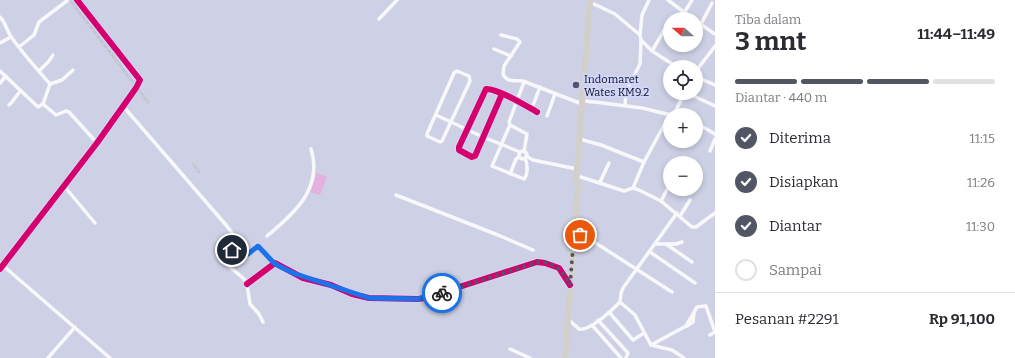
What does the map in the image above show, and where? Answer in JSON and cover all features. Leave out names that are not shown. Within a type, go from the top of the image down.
[{"type":"highway","points":[[578,186],[576,181],[593,1]]},
{"type":"highway","points":[[565,358],[578,186],[581,177],[584,103]]},
{"type":"street","points":[[19,47],[34,34],[39,22],[68,0]]},
{"type":"street","points":[[77,0],[140,79],[124,107],[1,266],[110,358]]},
{"type":"street","points":[[625,105],[626,91],[640,64],[642,15],[649,0]]},
{"type":"street","points":[[668,0],[683,12]]},
{"type":"street","points":[[685,12],[692,0]]},
{"type":"street","points":[[379,20],[395,1]]},
{"type":"street","points":[[593,1],[616,14],[640,35]]},
{"type":"street","points":[[703,20],[712,3]]},
{"type":"street","points":[[0,17],[11,37],[50,84]]},
{"type":"street","points":[[703,25],[715,34]]},
{"type":"street","points":[[652,51],[663,32]]},
{"type":"street","points":[[501,35],[517,39],[520,42],[504,66],[503,76],[509,81],[524,82],[584,103],[594,102],[625,105],[663,113]]},
{"type":"street","points":[[0,43],[11,37]]},
{"type":"street","points":[[641,40],[652,51],[666,60]]},
{"type":"street","points":[[703,62],[715,46]]},
{"type":"street","points":[[494,49],[511,56]]},
{"type":"street","points":[[39,71],[53,55]]},
{"type":"street","points":[[50,84],[62,80],[72,70]]},
{"type":"street","points":[[0,71],[38,107],[43,104],[50,84]]},
{"type":"street","points":[[458,71],[469,76],[470,81],[442,141],[440,142],[427,135],[436,115],[455,73],[458,71]]},
{"type":"street","points":[[0,83],[6,76]]},
{"type":"street","points":[[703,80],[715,85]]},
{"type":"street","points":[[524,82],[509,122],[510,125],[492,166],[525,179],[527,163],[524,154]]},
{"type":"street","points":[[532,108],[540,87]]},
{"type":"street","points":[[502,94],[475,156],[472,157],[459,149],[485,89],[489,88],[502,94],[517,101],[537,112]]},
{"type":"street","points":[[9,105],[21,92]]},
{"type":"street","points":[[547,116],[555,94]]},
{"type":"street","points":[[701,100],[715,106]]},
{"type":"street","points":[[43,104],[56,115],[67,111],[69,112],[97,143]]},
{"type":"street","points":[[124,107],[226,225],[238,243],[248,254],[258,246],[275,264],[302,278],[331,285],[352,294],[369,298],[407,300],[425,298],[538,262],[559,268],[570,285]]},
{"type":"street","points":[[436,115],[524,154],[533,160],[577,169]]},
{"type":"street","points":[[510,125],[527,134],[524,154],[522,159],[519,157]]},
{"type":"street","points":[[703,127],[715,134]]},
{"type":"street","points":[[632,188],[644,162],[663,130]]},
{"type":"street","points":[[710,151],[715,139]]},
{"type":"street","points":[[583,140],[601,145],[644,162]]},
{"type":"street","points":[[267,236],[281,224],[307,196],[312,182],[314,169],[314,158],[311,149]]},
{"type":"street","points":[[510,174],[516,159],[524,154]]},
{"type":"street","points":[[600,182],[609,163]]},
{"type":"street","points":[[581,177],[624,190],[632,188],[639,190],[661,201],[694,227],[715,213]]},
{"type":"street","points":[[64,186],[95,223]]},
{"type":"street","points":[[396,195],[533,250]]},
{"type":"street","points":[[661,201],[664,196]]},
{"type":"street","points":[[568,319],[580,330],[584,329],[592,325],[620,302],[623,288],[636,269],[690,200]]},
{"type":"street","points":[[574,235],[580,235],[591,240],[672,292]]},
{"type":"street","points":[[656,244],[676,244],[682,242]]},
{"type":"street","points":[[238,243],[225,257],[224,262],[240,275],[247,284],[250,304],[259,314],[263,322]]},
{"type":"street","points":[[666,244],[692,262]]},
{"type":"street","points":[[650,252],[695,283]]},
{"type":"street","points":[[247,284],[275,264]]},
{"type":"street","points":[[620,302],[635,315],[651,345],[672,350],[684,358]]},
{"type":"street","points":[[651,345],[692,322],[694,312],[698,307],[706,306],[715,332],[710,335]]},
{"type":"street","points":[[609,312],[633,340],[644,333]]},
{"type":"street","points":[[598,320],[628,353],[626,358]]},
{"type":"street","points":[[592,325],[621,358]]},
{"type":"street","points":[[48,358],[75,328]]},
{"type":"street","points":[[510,349],[530,358]]},
{"type":"shaded area","points":[[317,173],[327,177],[320,195],[310,192]]},
{"type":"railway","points":[[70,0],[148,102]]},
{"type":"railway","points":[[193,164],[199,172]]},
{"type":"cycle path","points":[[0,269],[97,143],[136,88],[140,80],[77,0]]},
{"type":"cycle path","points":[[502,94],[475,156],[472,157],[459,150],[459,147],[486,89],[491,89],[504,94],[537,112]]},
{"type":"cycle path","points":[[247,284],[275,263],[303,278],[331,285],[352,294],[369,298],[418,299],[537,262],[559,268],[570,285]]},
{"type":"way so far","points":[[442,293],[505,271],[538,262],[559,268],[570,285],[574,235],[580,235]]},
{"type":"place","name":"Indomaret Wates KM9.2","points":[[576,85]]},
{"type":"route","points":[[232,250],[238,243],[248,254],[258,246],[275,264],[302,278],[331,285],[352,294],[369,298],[407,300],[425,298],[442,293]]}]
